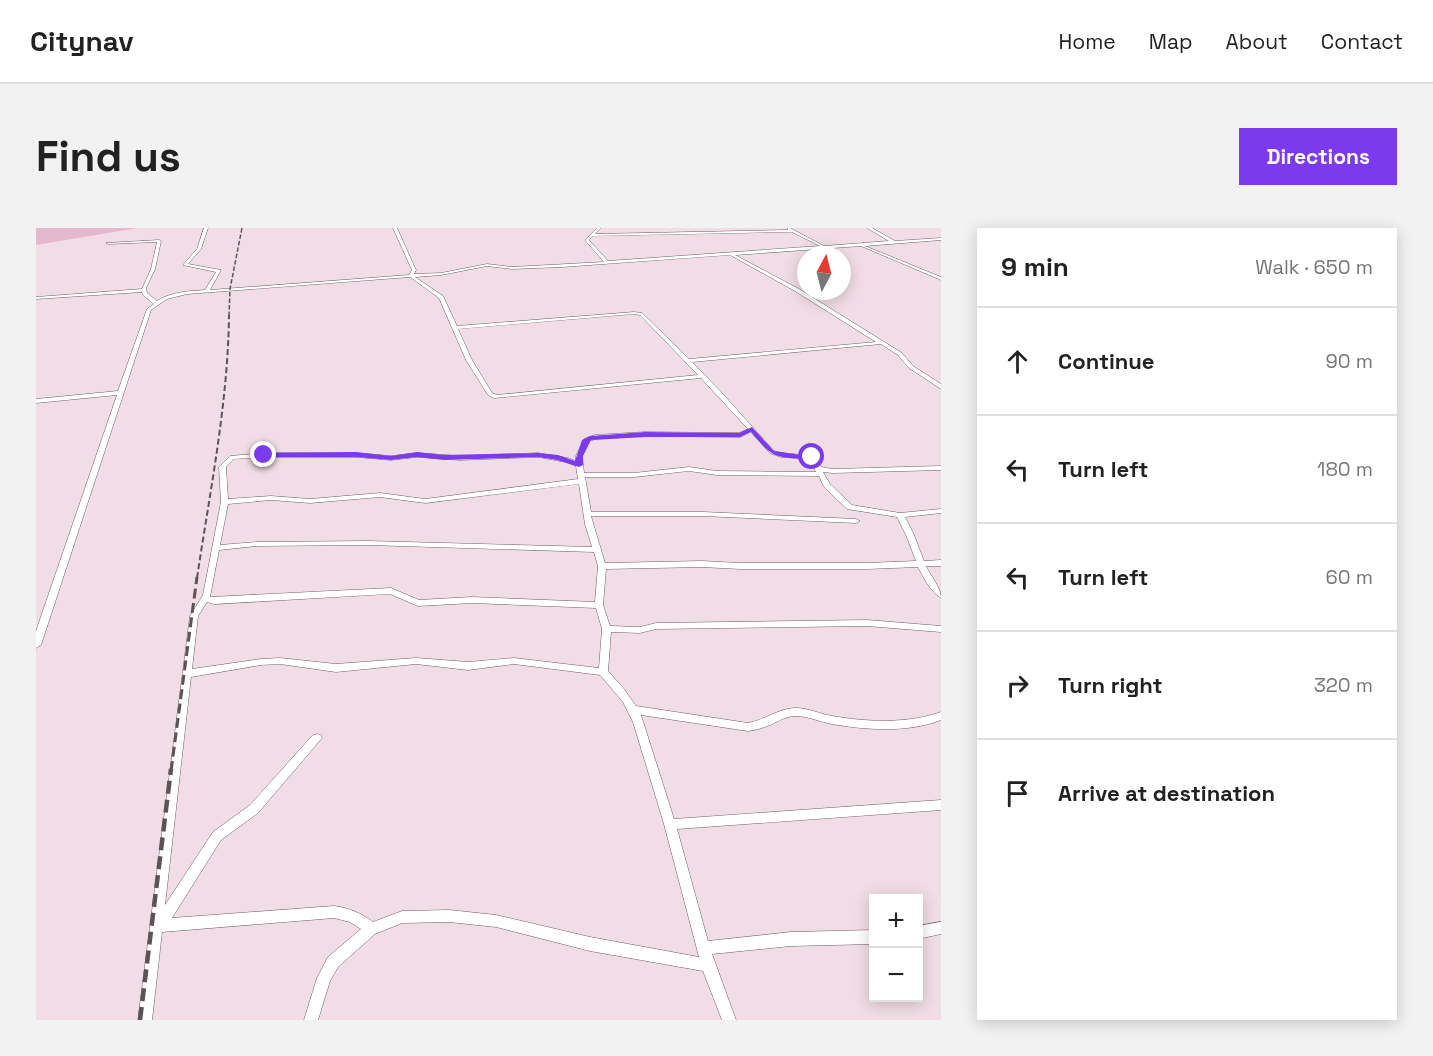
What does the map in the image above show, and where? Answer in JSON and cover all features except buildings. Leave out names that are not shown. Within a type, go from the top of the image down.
[{"type":"street","points":[[206,228],[199,249],[185,265],[219,271],[207,291]]},
{"type":"street","points":[[395,228],[414,270],[411,276]]},
{"type":"street","points":[[599,228],[587,240],[607,263]]},
{"type":"street","points":[[685,234],[697,228]]},
{"type":"street","points":[[787,228],[822,246]]},
{"type":"street","points":[[869,228],[895,243]]},
{"type":"street","points":[[592,235],[793,231]]},
{"type":"street","points":[[843,246],[941,239]]},
{"type":"street","points":[[108,243],[159,241],[153,269],[144,290]]},
{"type":"street","points":[[862,245],[941,279]]},
{"type":"street","points":[[37,640],[146,314],[156,303],[176,295],[207,291],[441,274],[487,265],[512,268],[797,249]]},
{"type":"street","points":[[728,254],[772,275],[900,354],[911,367],[941,387]]},
{"type":"street","points":[[411,276],[438,293],[482,381],[490,394],[496,397],[703,376]]},
{"type":"street","points":[[144,290],[156,303]]},
{"type":"street","points":[[36,298],[144,290]]},
{"type":"street","points":[[454,328],[637,313],[645,316],[772,452],[781,455],[812,457],[820,472],[850,507],[900,514],[941,511]]},
{"type":"street","points":[[688,361],[868,342],[882,343]]},
{"type":"street","points":[[36,400],[121,393]]},
{"type":"street","points":[[603,672],[606,629],[599,605],[602,566],[587,514],[579,465],[579,456],[586,440],[645,435],[740,435],[752,429]]},
{"type":"street","points":[[145,1020],[195,612],[204,599],[225,502],[222,467],[231,457],[264,455],[356,455],[391,458],[417,455],[444,458],[538,455],[558,458],[579,465]]},
{"type":"street","points":[[225,502],[272,498],[310,501],[380,495],[425,501],[581,478],[689,469],[717,473],[941,468]]},
{"type":"street","points":[[587,514],[715,514],[856,521]]},
{"type":"street","points":[[900,514],[912,536],[921,564],[933,587],[941,595]]},
{"type":"street","points":[[215,548],[257,544],[368,543],[598,549]]},
{"type":"street","points":[[602,566],[941,563]]},
{"type":"street","points":[[204,599],[214,601],[391,591],[417,603],[472,600],[599,605]]},
{"type":"street","points":[[606,629],[640,630],[656,626],[867,623],[941,629]]},
{"type":"street","points":[[186,674],[280,661],[336,668],[416,661],[468,666],[514,661],[603,672],[635,710],[670,824],[708,965],[729,1020]]},
{"type":"street","points":[[635,710],[748,727],[762,726],[782,714],[793,712],[842,722],[862,723],[920,723],[941,716]]},
{"type":"street","points":[[158,926],[217,836],[254,809],[317,738]]},
{"type":"street","points":[[670,824],[941,805]]},
{"type":"street","points":[[158,926],[334,912],[360,918],[371,929]]},
{"type":"street","points":[[311,1020],[324,978],[333,963],[371,929],[402,917],[449,916],[484,920],[590,944],[708,965]]},
{"type":"street","points":[[923,932],[941,928]]},
{"type":"street","points":[[704,948],[791,939],[869,938]]},
{"type":"shaded area","points":[[36,228],[138,228],[36,245]]},
{"type":"railway","points":[[229,316],[230,289],[242,228]]},
{"type":"railway","points":[[197,578],[222,414],[229,315]]},
{"type":"railway","points":[[171,771],[197,577]]},
{"type":"railway","points":[[140,1020],[171,769]]},
{"type":"route","points":[[264,455],[356,455],[391,458],[417,455],[444,458],[538,455],[568,460],[579,465],[579,456],[586,440],[590,438],[645,435],[740,435],[752,429],[776,454],[812,457]]}]
